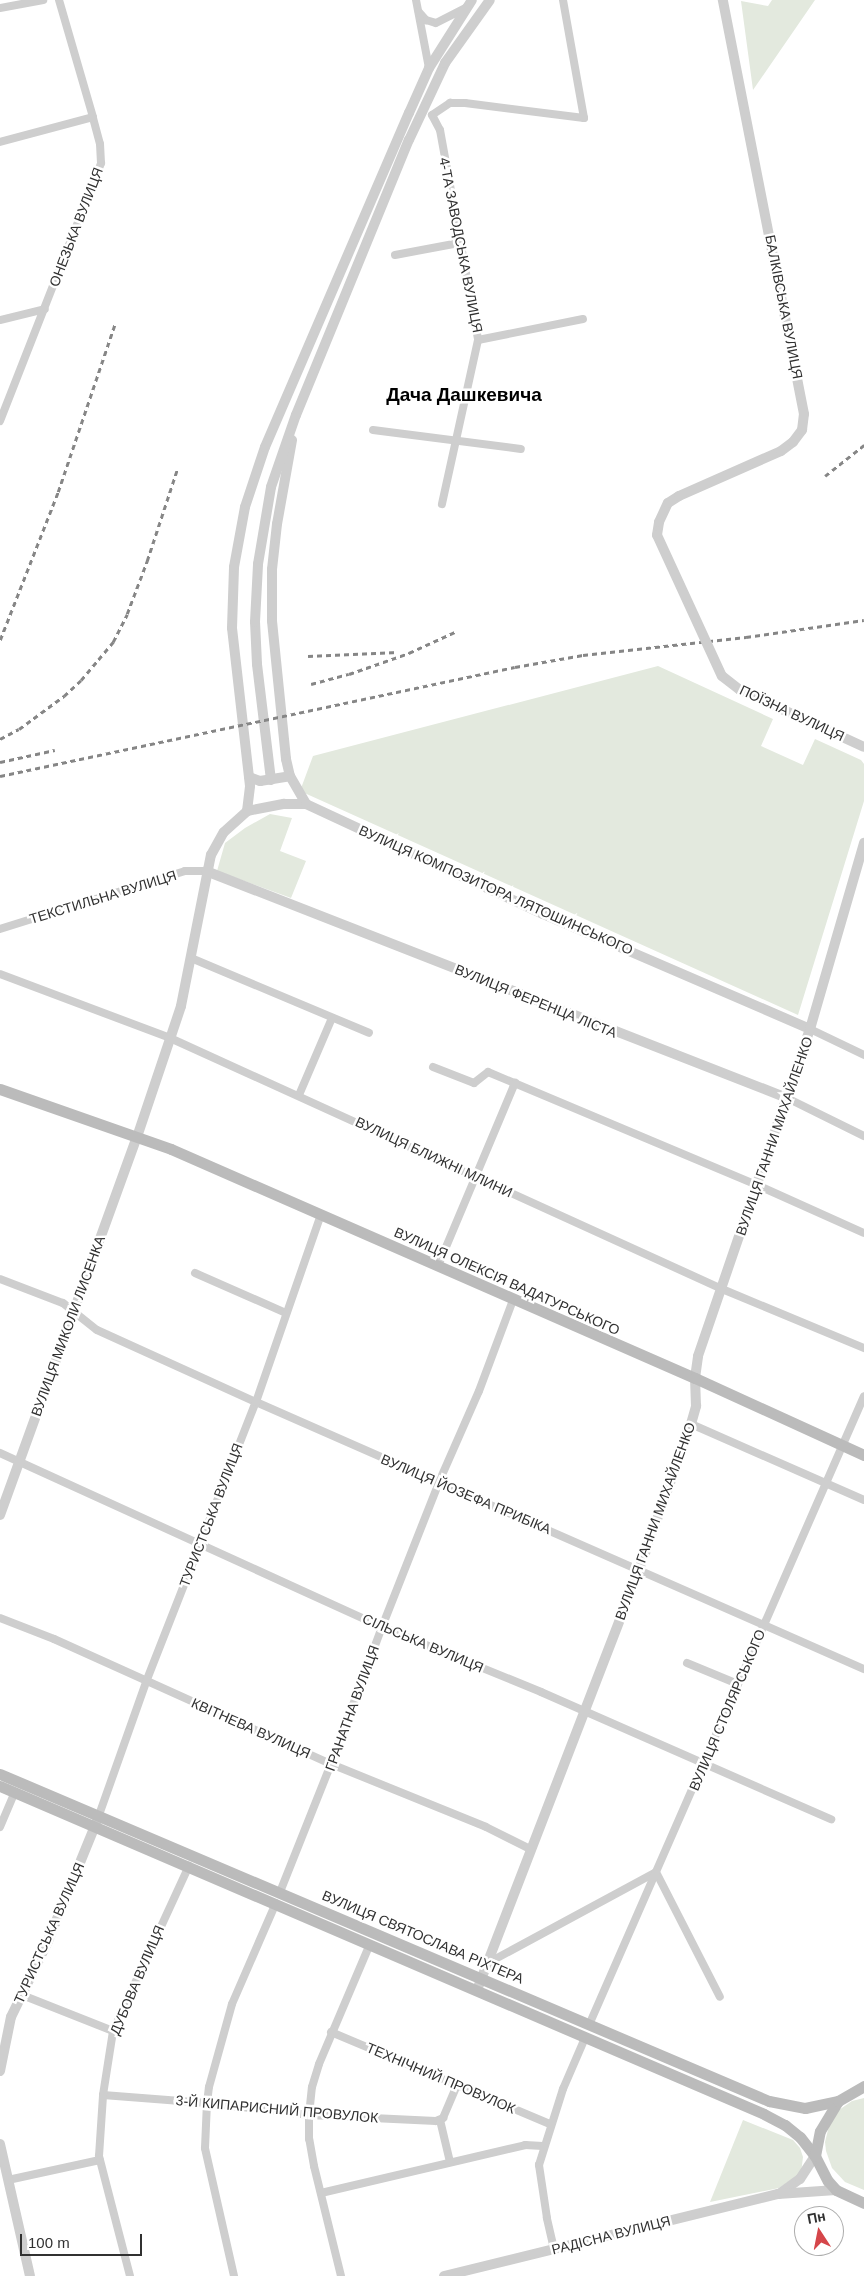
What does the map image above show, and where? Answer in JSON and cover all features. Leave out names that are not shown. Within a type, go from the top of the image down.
[{"type":"main road","name":"ВУЛИЦЯ ОЛЕКСІЯ ВАДАТУРСЬКОГО","points":[[0,1089],[137,1137],[321,1214],[513,1300],[695,1378],[864,1455]]},
{"type":"main road","name":"ВУЛИЦЯ СВЯТОСЛАВА РІХТЕРА","points":[[0,1774],[189,1866],[278,1898],[481,1977],[769,2101],[805,2108],[838,2101]]},
{"type":"main road","name":"ВУЛИЦЯ СВЯТОСЛАВА РІХТЕРА","points":[[0,1786],[97,1820],[278,1898],[370,1944],[764,2114],[793,2131],[815,2156],[828,2181],[836,2190]]},
{"type":"main road","points":[[815,2156],[820,2131],[838,2101],[864,2086]]},
{"type":"main road","points":[[836,2190],[864,2203]]},
{"type":"street","points":[[0,8],[43,0]]},
{"type":"street","name":"ОНЕЗЬКА ВУЛИЦЯ","points":[[0,421],[101,163],[100,144],[93,117],[58,0]]},
{"type":"street","points":[[416,0],[429,68]]},
{"type":"street","points":[[271,780],[257,664],[255,597],[269,494],[296,416],[421,115],[445,63],[490,0]]},
{"type":"street","points":[[421,115],[432,115],[450,103],[465,103],[584,118],[563,0]]},
{"type":"street","name":"БАЛКІВСЬКА ВУЛИЦЯ","points":[[722,676],[657,535],[659,522],[668,503],[679,496],[782,451],[793,442],[802,430],[804,414],[723,0]]},
{"type":"street","points":[[418,10],[422,18],[436,22],[469,3]]},
{"type":"street","points":[[206,871],[211,855],[224,832],[247,811],[250,786],[232,628],[234,567],[245,507],[265,447],[306,349],[429,68],[469,3]]},
{"type":"street","name":"4-ТА ЗАВОДСЬКА ВУЛИЦЯ","points":[[432,115],[440,130],[478,340],[442,504]]},
{"type":"street","points":[[0,142],[93,117]]},
{"type":"street","points":[[395,255],[459,243]]},
{"type":"street","points":[[0,320],[45,309]]},
{"type":"street","points":[[478,340],[583,319]]},
{"type":"street","points":[[296,416],[277,524],[272,569],[273,646],[290,776],[306,804]]},
{"type":"street","points":[[373,430],[521,449]]},
{"type":"street","name":"ПОЇЗНА ВУЛИЦЯ","points":[[722,676],[740,690],[864,747]]},
{"type":"street","points":[[249,777],[260,781],[290,776]]},
{"type":"street","name":"ВУЛИЦЯ КОМПОЗИТОРА ЛЯТОШИНСЬКОГО","points":[[247,811],[284,804],[306,804],[543,914],[810,1029]]},
{"type":"street","name":"ВУЛИЦЯ ГАННИ МИХАЙЛЕНКО","points":[[477,1990],[639,1570],[692,1424],[696,1406],[695,1378],[698,1356],[810,1029],[864,844]]},
{"type":"street","name":"ТЕКСТИЛЬНА ВУЛИЦЯ","points":[[0,929],[185,871],[206,871]]},
{"type":"street","name":"ВУЛИЦЯ МИКОЛИ ЛИСЕНКА","points":[[0,1515],[137,1137],[181,1006],[206,871]]},
{"type":"street","name":"ВУЛИЦЯ ФЕРЕНЦА ЛІСТА","points":[[206,871],[787,1098],[864,1136]]},
{"type":"street","points":[[191,958],[369,1033]]},
{"type":"street","name":"ВУЛИЦЯ БЛИЖНІ МЛИНИ","points":[[0,974],[170,1038],[299,1095],[722,1289],[864,1348]]},
{"type":"street","points":[[299,1095],[332,1018]]},
{"type":"street","points":[[810,1029],[864,1055]]},
{"type":"street","points":[[432,1067],[474,1083],[488,1072],[757,1185],[864,1233]]},
{"type":"street","points":[[438,1266],[515,1083]]},
{"type":"street","name":"ТУРИСТСЬКА ВУЛИЦЯ","points":[[0,2064],[11,2017],[48,1941],[97,1820],[146,1682],[256,1402],[321,1214]]},
{"type":"street","points":[[195,1273],[286,1313]]},
{"type":"street","name":"ВУЛИЦЯ ЙОЗЕФА ПРИБІКА","points":[[0,1279],[64,1302],[83,1321],[97,1330],[256,1402],[864,1669]]},
{"type":"street","name":"ГРАНАТНА ВУЛИЦЯ","points":[[234,2276],[205,2148],[209,2087],[232,2004],[278,1898],[332,1764],[382,1627],[439,1482],[479,1391],[513,1300]]},
{"type":"street","name":"ВУЛИЦЯ СТОЛЯРСЬКОГО","points":[[589,2024],[864,1396]]},
{"type":"street","points":[[692,1424],[864,1500]]},
{"type":"street","name":"СІЛЬСЬКА ВУЛИЦЯ","points":[[0,1453],[19,1460],[382,1627],[584,1711],[831,1819]]},
{"type":"street","name":"КВІТНЕВА ВУЛИЦЯ","points":[[0,1618],[54,1639],[332,1764],[486,1827],[530,1849]]},
{"type":"street","points":[[688,1663],[738,1684]]},
{"type":"street","points":[[0,1827],[15,1792]]},
{"type":"street","name":"ДУБОВА ВУЛИЦЯ","points":[[130,2276],[100,2160],[103,2095],[113,2030],[189,1866]]},
{"type":"street","points":[[486,1964],[656,1872],[720,1997]]},
{"type":"street","points":[[341,2276],[309,2139],[309,2115],[312,2088],[331,2032],[370,1944]]},
{"type":"street","points":[[22,1995],[113,2030]]},
{"type":"street","name":"ТЕХНІЧНИЙ ПРОВУЛОК","points":[[331,2032],[550,2124]]},
{"type":"street","points":[[554,2249],[539,2165],[550,2124],[585,2038]]},
{"type":"street","points":[[450,2162],[440,2120],[457,2085]]},
{"type":"street","name":"3-Й КИПАРИСНИЙ ПРОВУЛОК","points":[[103,2095],[207,2103],[309,2115],[440,2120]]},
{"type":"street","points":[[0,2144],[30,2276]]},
{"type":"street","points":[[321,2193],[525,2145],[543,2146]]},
{"type":"street","name":"РАДІСНА ВУЛИЦЯ","points":[[778,2194],[800,2179],[815,2156]]},
{"type":"street","points":[[8,2180],[100,2160]]},
{"type":"street","name":"РАДІСНА ВУЛИЦЯ","points":[[444,2276],[778,2194],[836,2190]]},
{"type":"shaded area","points":[[772,0],[815,0],[753,90],[741,1],[768,6]]},
{"type":"shaded area","points":[[658,666],[773,719],[761,746],[803,765],[815,739],[861,760],[864,764],[864,801],[798,1015],[300,791],[313,756]]},
{"type":"shaded area","points":[[270,814],[292,818],[280,851],[306,861],[291,898],[217,871],[225,843],[245,828]]},
{"type":"shaded area","points":[[864,2098],[864,2190],[845,2182],[832,2168],[825,2142],[829,2126],[839,2110],[852,2101]]},
{"type":"shaded area","points":[[743,2120],[793,2140],[800,2148],[803,2157],[801,2173],[779,2188],[710,2202]]},
{"type":"railway","points":[[0,640],[58,492],[115,324]]},
{"type":"railway","points":[[825,476],[864,445]]},
{"type":"railway","points":[[0,739],[19,729],[64,696],[81,680],[113,642],[127,614],[147,561],[177,470]]},
{"type":"railway","points":[[0,776],[515,667],[583,655],[746,637],[864,620]]},
{"type":"railway","points":[[311,684],[349,674],[409,653],[457,631]]},
{"type":"railway","points":[[308,656],[398,652]]},
{"type":"railway","points":[[0,762],[55,750]]},
{"type":"district","name":"Дача Дашкевича","points":[[464,395]]}]
